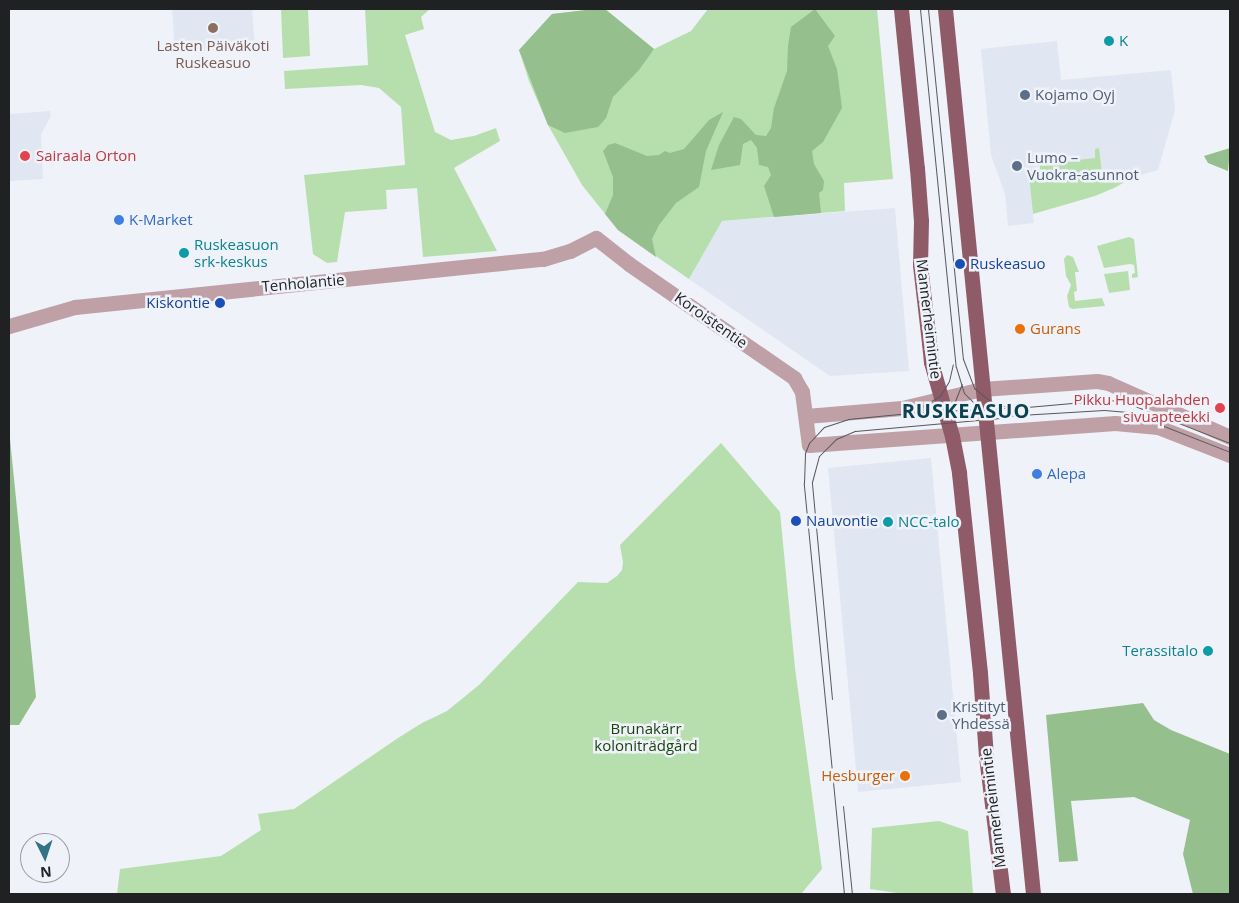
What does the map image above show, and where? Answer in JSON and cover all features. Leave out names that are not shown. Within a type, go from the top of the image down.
[{"type":"main road","name":"Mannerheimintie","points":[[901,9],[921,220],[920,265],[931,362],[952,436],[959,473],[980,673],[986,756],[1003,894]]},
{"type":"main road","name":"Mannerheimintie","points":[[945,9],[1033,894]]},
{"type":"street","name":"Tenholantie","points":[[9,326],[52,312],[84,306],[543,259],[570,251],[596,238]]},
{"type":"street","name":"Koroistentie","points":[[596,238],[629,264],[794,378],[802,392],[809,445],[926,435],[952,436],[1116,423],[1158,427],[1230,456]]},
{"type":"street","points":[[806,416],[902,408],[982,389],[1097,381],[1108,383],[1230,437]]},
{"type":"shaded area","name":"Lasten Päiväkoti Ruskeasuo","points":[[172,9],[252,9],[255,47],[175,53]]},
{"type":"shaded area","points":[[1057,41],[1061,80],[1171,70],[1175,110],[1158,170],[1032,207],[1034,223],[1008,226],[1005,194],[991,155],[981,49]]},
{"type":"shaded area","name":"Sairaala Orton","points":[[50,111],[51,116],[41,134],[43,179],[9,181],[9,114]]},
{"type":"shaded area","points":[[895,208],[909,371],[830,376],[689,279],[722,221]]},
{"type":"shaded area","points":[[931,458],[961,782],[858,792],[828,468]]},
{"type":"green space","points":[[281,9],[308,9],[310,56],[283,58]]},
{"type":"green space","points":[[365,9],[430,9],[421,17],[424,29],[405,35],[435,132],[451,140],[474,136],[496,128],[500,141],[454,168],[497,251],[423,257],[417,188],[386,190],[387,209],[345,212],[337,262],[327,263],[313,254],[304,175],[405,165],[401,107],[379,88],[361,85],[285,89],[284,71],[368,65]]},
{"type":"green space","points":[[605,9],[654,49],[691,31],[708,9],[877,9],[893,179],[844,183],[845,211],[722,221],[689,279],[618,230],[582,185],[548,125],[529,81],[519,50],[552,14]]},
{"type":"green space","points":[[605,9],[654,49],[639,70],[613,97],[606,118],[598,127],[565,133],[548,125],[519,50],[552,14]]},
{"type":"green space","points":[[815,9],[835,36],[828,46],[837,69],[842,108],[823,142],[812,151],[814,164],[824,181],[823,190],[819,193],[821,213],[774,217],[764,186],[771,175],[768,167],[759,165],[757,148],[751,140],[743,144],[740,165],[711,170],[719,145],[734,117],[741,119],[756,135],[766,136],[771,128],[774,108],[787,71],[791,27]]},
{"type":"green space","points":[[723,112],[706,151],[699,187],[676,203],[659,225],[652,239],[656,257],[618,230],[605,214],[613,195],[613,177],[603,151],[608,145],[615,143],[647,156],[659,155],[665,151],[670,153],[684,149],[709,120]]},
{"type":"green space","points":[[1099,148],[1102,173],[1140,170],[1141,173],[1095,196],[1033,214],[1029,175],[1040,174],[1040,164],[1095,158],[1095,149]]},
{"type":"green space","points":[[1230,148],[1228,171],[1208,163],[1204,156]]},
{"type":"green space","points":[[1129,237],[1134,239],[1138,277],[1132,278],[1132,274],[1135,273],[1134,265],[1104,268],[1097,246]]},
{"type":"green space","points":[[1067,255],[1073,257],[1079,272],[1075,272],[1077,291],[1074,292],[1075,301],[1102,298],[1105,306],[1072,309],[1069,307],[1067,296],[1071,285],[1066,276],[1064,259]]},
{"type":"green space","points":[[1128,271],[1130,290],[1109,293],[1104,274]]},
{"type":"green space","points":[[9,429],[36,697],[19,725],[9,725]]},
{"type":"green space","name":"Brunakärr koloniträdgård","points":[[721,443],[780,512],[795,668],[822,869],[801,894],[117,894],[120,869],[221,856],[261,830],[258,814],[294,809],[398,738],[422,723],[447,711],[479,685],[578,582],[607,583],[617,576],[622,570],[623,562],[620,545]]},
{"type":"green space","points":[[1143,703],[1154,720],[1171,730],[1230,754],[1230,894],[1193,894],[1183,854],[1190,820],[1134,797],[1071,801],[1078,861],[1059,862],[1046,715]]},
{"type":"green space","points":[[939,821],[968,831],[973,893],[904,894],[870,889],[872,828]]},
{"type":"tram line","points":[[920,9],[956,367],[964,393],[979,408],[1003,416],[1104,410],[1128,412],[1230,452]]},
{"type":"tram line","points":[[928,9],[963,359],[974,388],[990,401],[1002,406],[1027,407],[1106,400],[1122,401],[1230,443]]},
{"type":"tram line","points":[[918,409],[940,396],[949,381],[953,364]]},
{"type":"tram line","points":[[943,413],[955,401],[962,384]]},
{"type":"tram line","points":[[844,894],[804,483],[805,453],[809,443],[824,427],[848,419],[920,412],[1027,407]]},
{"type":"tram line","points":[[832,699],[812,482],[819,456],[836,439],[855,431],[1000,418]]},
{"type":"tram line","points":[[843,806],[852,894]]},
{"type":"place","name":"Lasten Päiväkoti Ruskeasuo","points":[[213,28]]},
{"type":"place","name":"K","points":[[1109,41]]},
{"type":"place","name":"Kojamo Oyj","points":[[1025,95]]},
{"type":"place","name":"Sairaala Orton","points":[[25,156]]},
{"type":"place","name":"Lumo – Vuokra-asunnot","points":[[1017,166]]},
{"type":"place","name":"K-Market","points":[[119,220]]},
{"type":"place","name":"Ruskeasuon srk-keskus","points":[[184,253]]},
{"type":"place","name":"Ruskeasuo","points":[[960,264]]},
{"type":"place","name":"Kiskontie","points":[[220,303]]},
{"type":"place","name":"Gurans","points":[[1020,329]]},
{"type":"place","name":"Pikku Huopalahden sivuapteekki","points":[[1220,408]]},
{"type":"place","name":"Alepa","points":[[1037,474]]},
{"type":"place","name":"Nauvontie","points":[[796,521]]},
{"type":"place","name":"NCC-talo","points":[[888,522]]},
{"type":"place","name":"Terassitalo","points":[[1208,651]]},
{"type":"place","name":"Kristityt Yhdessä","points":[[942,715]]},
{"type":"place","name":"Hesburger","points":[[905,776]]},
{"type":"district","name":"RUSKEASUO","points":[[966,410]]}]
